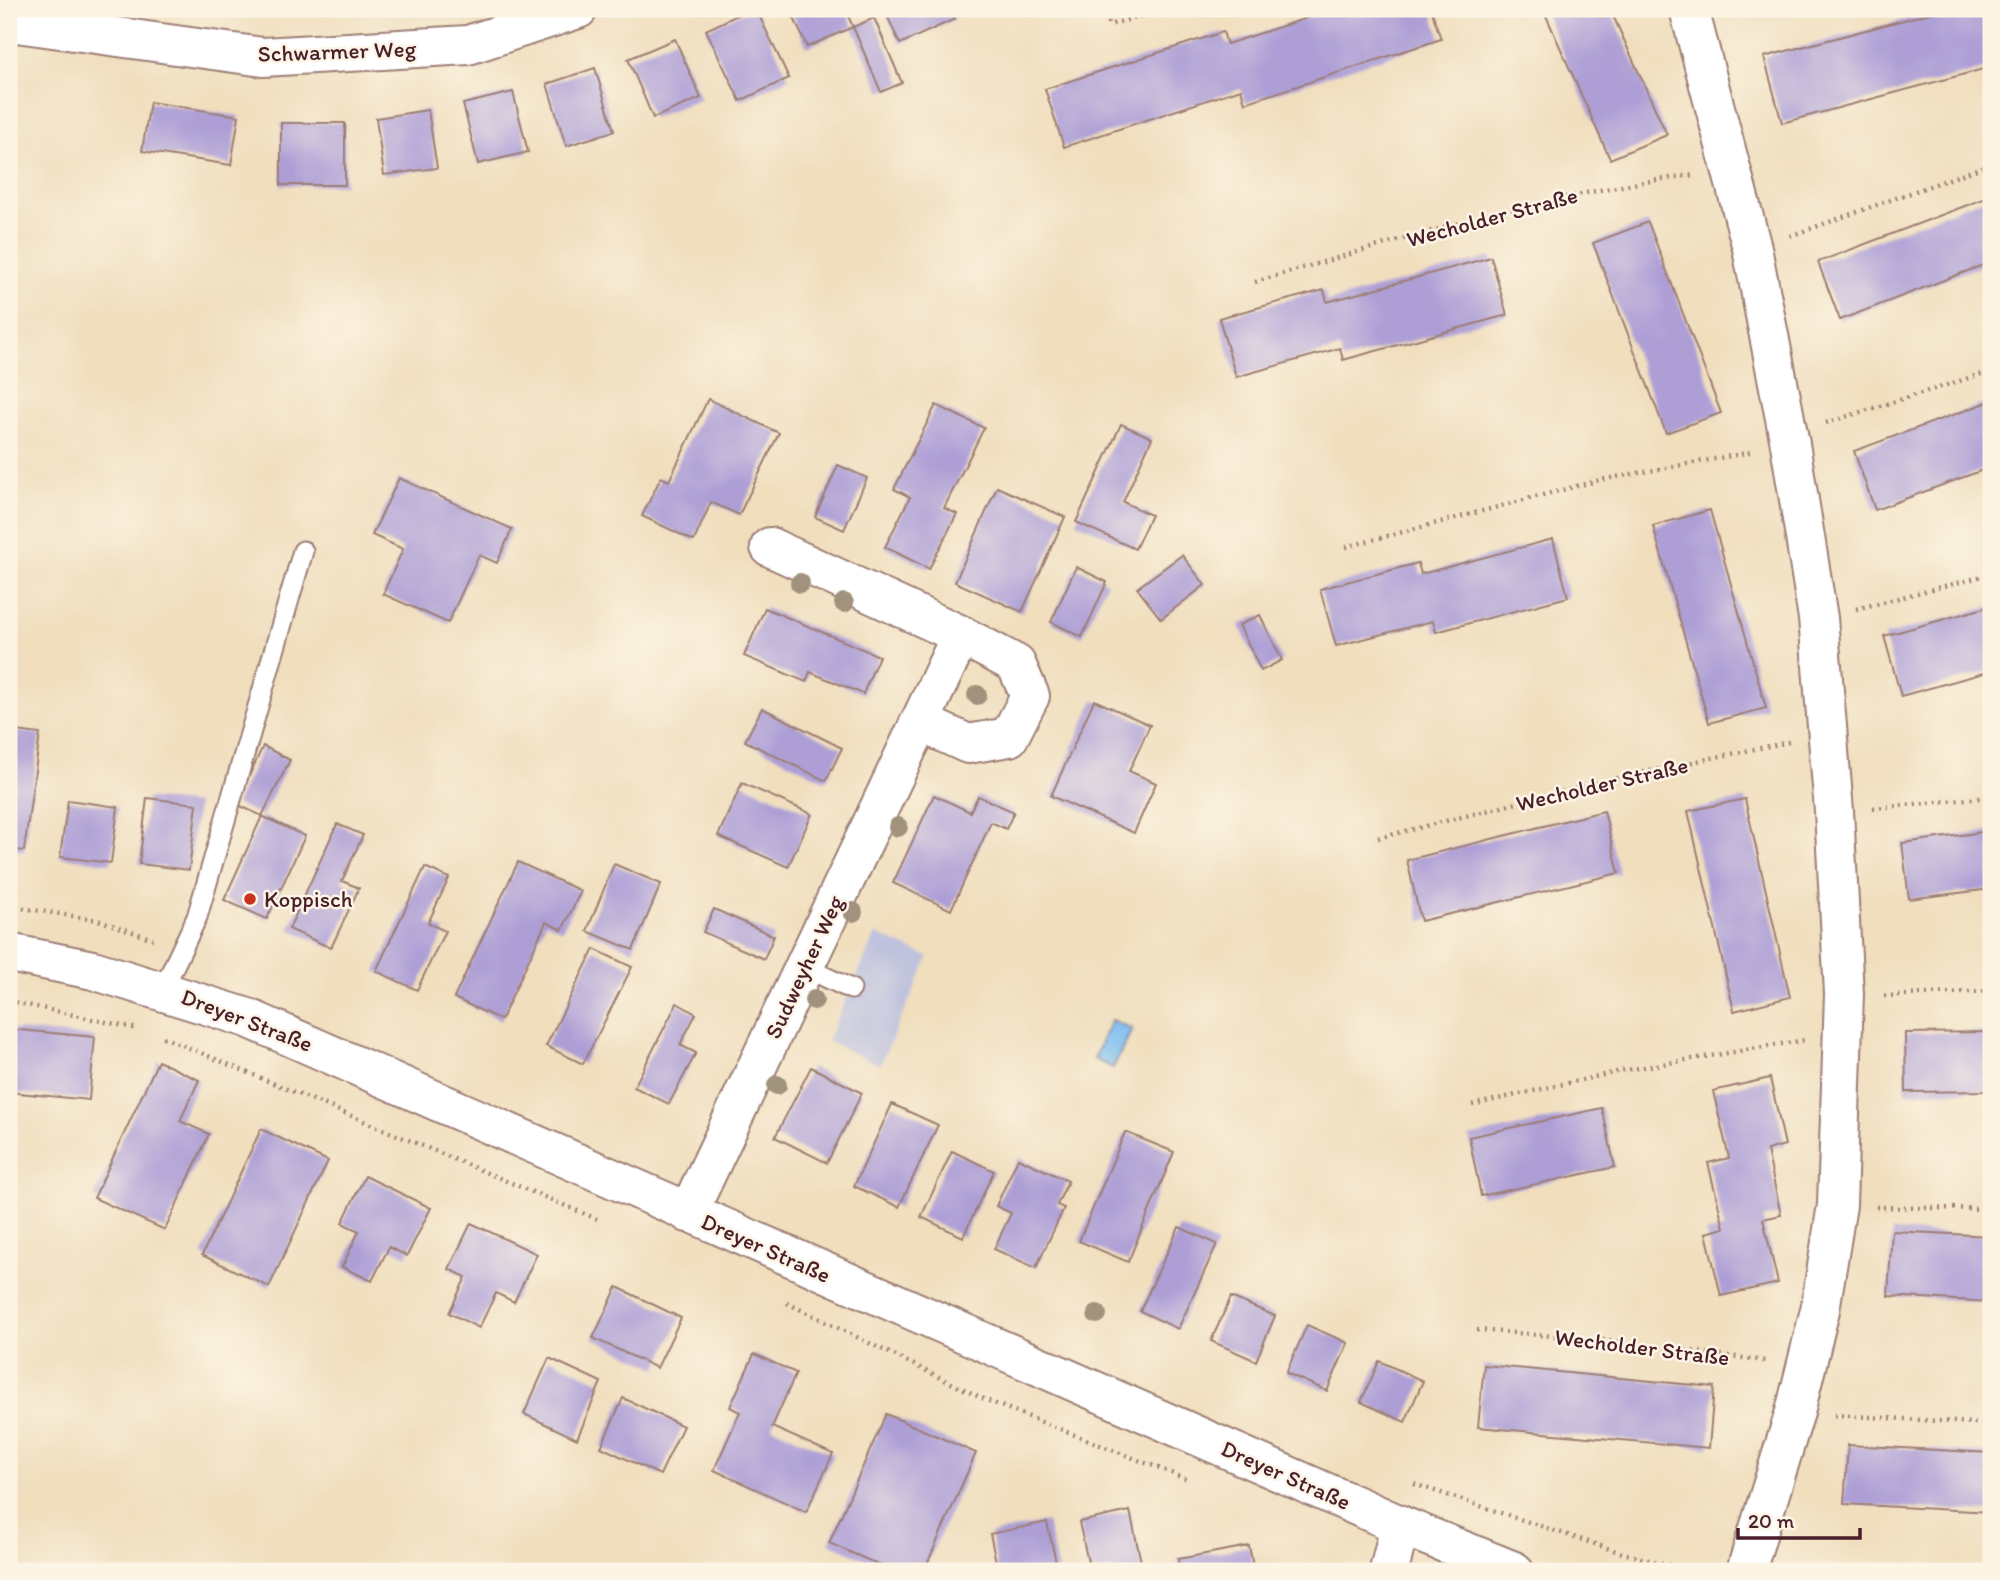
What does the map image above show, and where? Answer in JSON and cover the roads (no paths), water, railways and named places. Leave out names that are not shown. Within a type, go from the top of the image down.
[{"type":"street","name":"Schwarmer Weg","points":[[9,22],[263,57],[468,45],[578,9]]},
{"type":"street","points":[[1689,9],[1752,248],[1790,439],[1818,618],[1834,811],[1844,994],[1837,1205],[1820,1310],[1795,1412],[1746,1571]]},
{"type":"street","points":[[770,547],[961,635],[1016,664],[1030,696],[1009,737],[968,744],[920,722]]},
{"type":"street","name":"Sudweyher Weg","points":[[688,1213],[961,635]]},
{"type":"street","name":"Dreyer Straße","points":[[9,953],[93,970],[163,989],[248,1018],[1400,1525],[1514,1571]]},
{"type":"street","points":[[1389,1571],[1400,1525]]},
{"type":"lane","points":[[163,989],[197,917],[303,551]]},
{"type":"lane","points":[[804,967],[851,989]]},
{"type":"water","points":[[1111,1020],[1132,1029],[1113,1068],[1094,1059]]},
{"type":"place","name":"Koppisch","points":[[250,899]]}]
